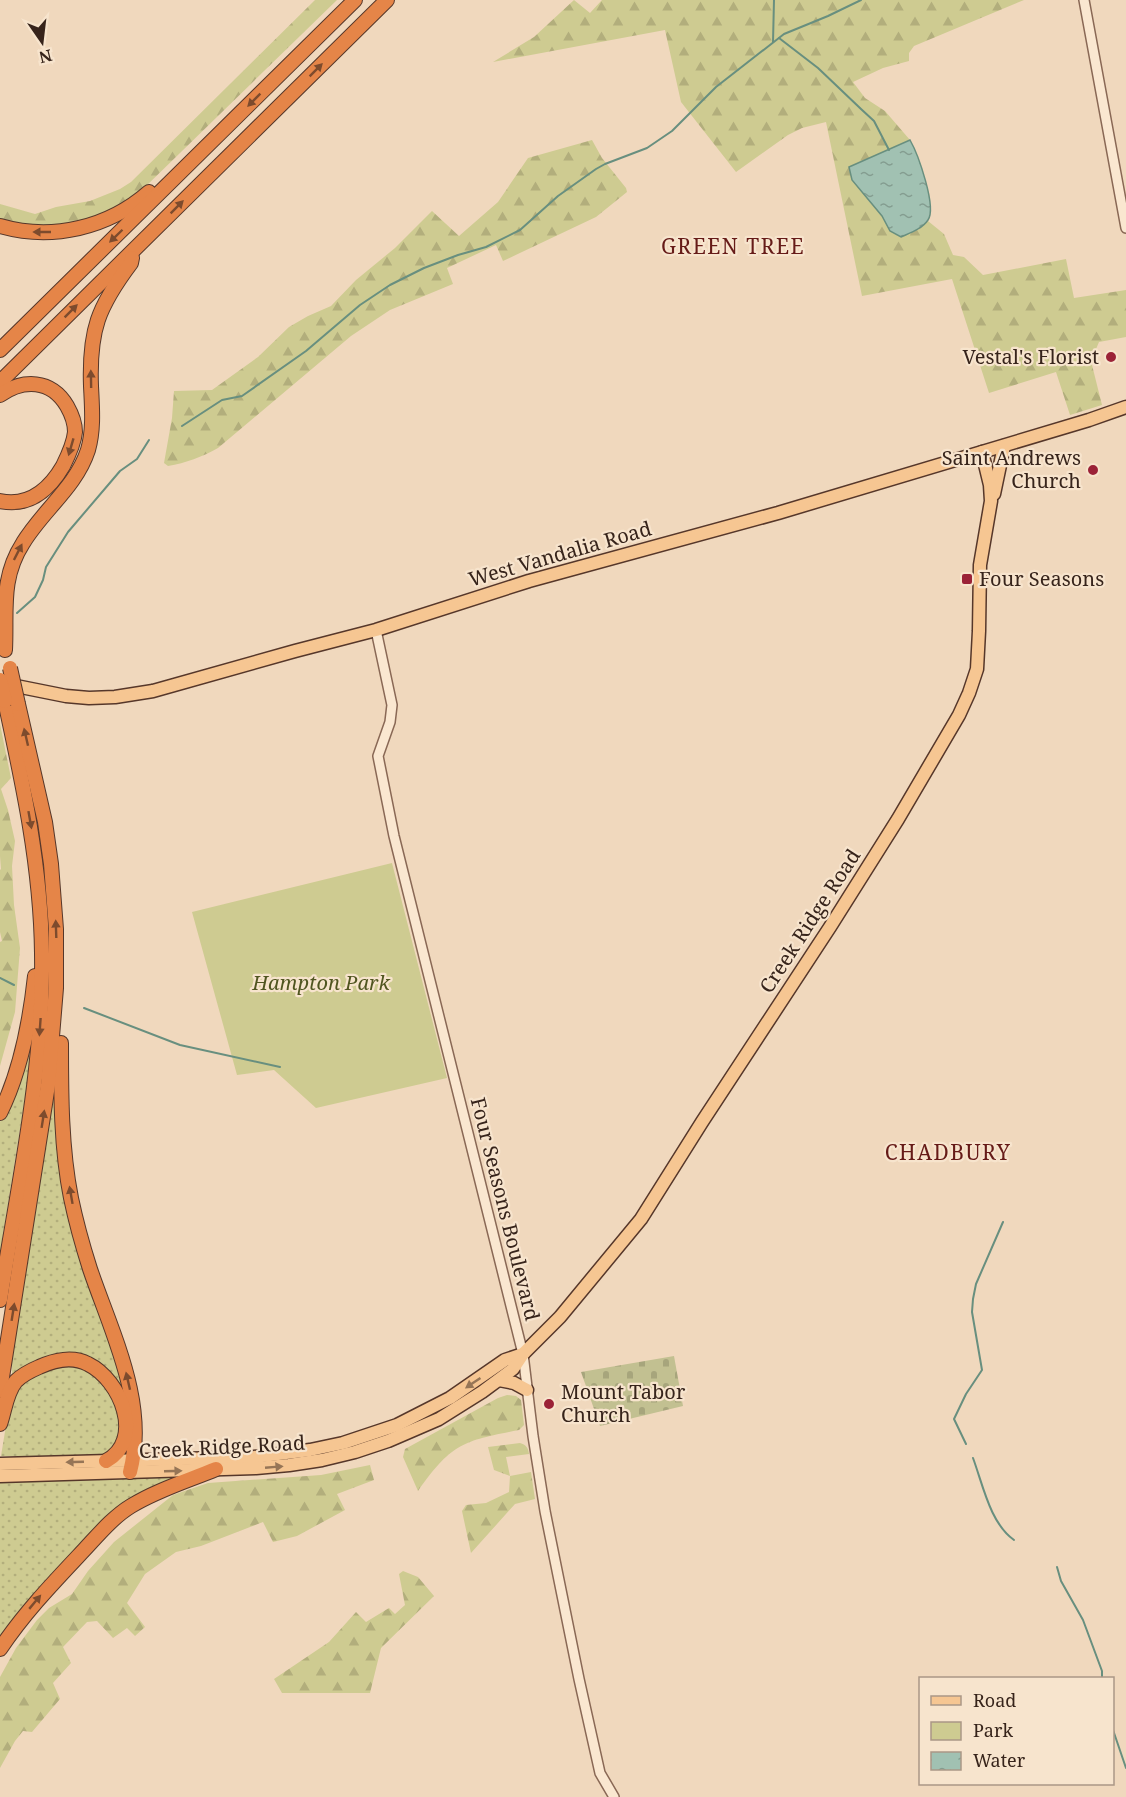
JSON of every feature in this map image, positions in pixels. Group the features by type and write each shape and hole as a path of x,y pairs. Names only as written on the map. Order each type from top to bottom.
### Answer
{"highway":[{"path":"0,350 355,0"},
{"path":"0,382 387,0"},
{"path":"0,226 31,232 57,232 104,221 141,199 188,155 218,136"},
{"path":"5,650 5,596 14,560 22,543 70,483 85,458 92,429 91,353 98,318 106,300 131,263 135,248"},
{"path":"0,395 12,387 27,383 53,390 63,399 72,415 75,431 69,456 49,486 39,495 27,500 0,501"},
{"path":"0,627 10,669 11,702 39,884 42,980 38,1055 0,1300"},
{"path":"0,681 11,702 43,813 51,864 56,988 48,1085 0,1390"},
{"path":"0,1113 19,1059 31,1010 39,884"},
{"path":"56,988 61,1007 61,1077 65,1151 71,1198 89,1267 123,1359 136,1435 132,1466"},
{"path":"0,1424 7,1398 16,1381 26,1374 54,1361 66,1359 88,1364 107,1379 117,1392 127,1426 122,1445 112,1458 106,1461"},
{"path":"0,1649 18,1622 48,1586 128,1507 166,1488 216,1469"}],"main road":[{"name":"West Vandalia Road","path":"0,681 66,696 89,698 115,697 153,691 376,630 529,581 769,515 1004,446 1126,407"},
{"path":"991,501 996,489 1004,446"},
{"name":"Creek Ridge Road","path":"0,1476 15,1470 106,1461 132,1466 216,1469 289,1465 356,1452 439,1419 513,1369 523,1354 560,1317 641,1219 831,927 959,715 977,669 980,631 978,601 980,565 991,501 990,485 982,452"},
{"name":"Creek Ridge Road","path":"0,1464 15,1470 132,1466 310,1450 373,1434 425,1412 477,1381 505,1360 523,1354"},
{"path":"499,1380 514,1383 527,1390"}],"street":[{"path":"1084,0 1126,228"},
{"name":"Four Seasons Boulevard","path":"376,630 392,705 390,722 378,756 387,802 523,1354 545,1510 590,1735 600,1773 614,1797"}],"green space":[{"path":"315,0 337,0 142,190 119,207 99,217 73,224 30,227 0,220 0,204 35,214 56,207 90,201 131,182"},
{"path":"574,0 590,13 602,0 1024,0 914,46 909,53 909,61 883,68 853,82 865,98 885,111 910,140 850,167 852,180 882,216 890,231 918,230 928,221 944,234 953,255 964,257 983,275 1066,259 1074,298 1126,290 1126,337 1099,342 1091,361 1102,405 1070,415 1056,372 989,393 952,279 862,296 826,122 802,128 788,135 736,172 681,102 665,30 493,62 534,37"},
{"path":"592,140 627,192 596,217 503,261 496,245 447,268 453,284 390,310 351,336 218,448 181,463 168,466 164,463 174,391 212,390 258,357 289,327 331,306 356,280 395,248 432,211 459,236 498,202 528,158"},
{"path":"0,724 11,778 1,789 15,841 12,866 20,948 15,1012 0,1066 0,942 2,941 0,932"},
{"name":"Hampton Park","path":"392,863 447,1078 316,1108 274,1070 237,1075 192,912"},
{"path":"27,1042 31,1042 26,1092 0,1254 0,1122 13,1090"},
{"path":"53,1096 57,1097 59,1130 121,1371 130,1419 114,1381 53,1355 28,1364 15,1377 12,1377 12,1359"},
{"path":"674,1356 683,1406 600,1426 581,1372"},
{"path":"49,1365 83,1367 106,1383 118,1407 122,1431 113,1449 96,1456 1,1456 9,1407 20,1384"},
{"path":"507,1395 516,1396 521,1400 524,1425 519,1430 484,1437 460,1447 440,1463 418,1491 403,1457 405,1449"},
{"path":"520,1443 526,1447 529,1454 506,1457 510,1476 494,1470 488,1447"},
{"path":"370,1465 374,1480 337,1494 345,1510 297,1536 273,1542 263,1522 201,1546 176,1552 145,1574 127,1603 145,1627 135,1636 127,1628 113,1638 97,1621 87,1622 63,1647 71,1663 53,1683 60,1699 32,1732 23,1731 0,1768 0,1677 16,1648 37,1620 49,1608 72,1594 88,1571 114,1542 173,1495 208,1483 321,1475"},
{"path":"531,1472 535,1499 515,1504 471,1553 462,1511 466,1505 486,1503 509,1492 510,1476"},
{"path":"173,1476 173,1480 156,1486 0,1641 0,1483"},
{"path":"403,1571 418,1577 434,1596 381,1648 370,1693 282,1693 274,1679 329,1642 356,1612 366,1622 389,1608 395,1614 405,1605 399,1574"}],"water":[{"path":"910,140 925,180 930,213 923,226 901,237 890,231 882,216 852,180 849,167"}],"waterway":[{"path":"773,42 774,0"},
{"path":"182,426 222,400 242,396 306,351 360,305 390,285 424,268 486,247 520,230 558,196 596,169 647,148 672,131 716,87 784,34 861,0"},
{"path":"779,38 818,68 874,121 889,150"},
{"path":"17,613 35,597 46,567 68,532 120,471 137,459 149,440"},
{"path":"0,978 14,985"},
{"path":"84,1008 180,1045 280,1067"},
{"path":"966,1444 954,1419 966,1394 982,1370 972,1312 973,1299 976,1284 1003,1222"},
{"path":"973,1458 993,1514 1006,1533 1014,1540"},
{"path":"1057,1567 1061,1581 1083,1620 1102,1671 1102,1677"},
{"path":"1114,1733 1126,1768"}],"place":[{"name":"Vestal's Florist","path":"1111,357"},
{"name":"Saint Andrews Church","path":"1093,470"},
{"name":"Four Seasons","path":"967,579"},
{"name":"Mount Tabor Church","path":"549,1404"}],"district":[{"name":"GREEN TREE","path":"733,247"},
{"name":"CHADBURY","path":"948,1153"}]}
